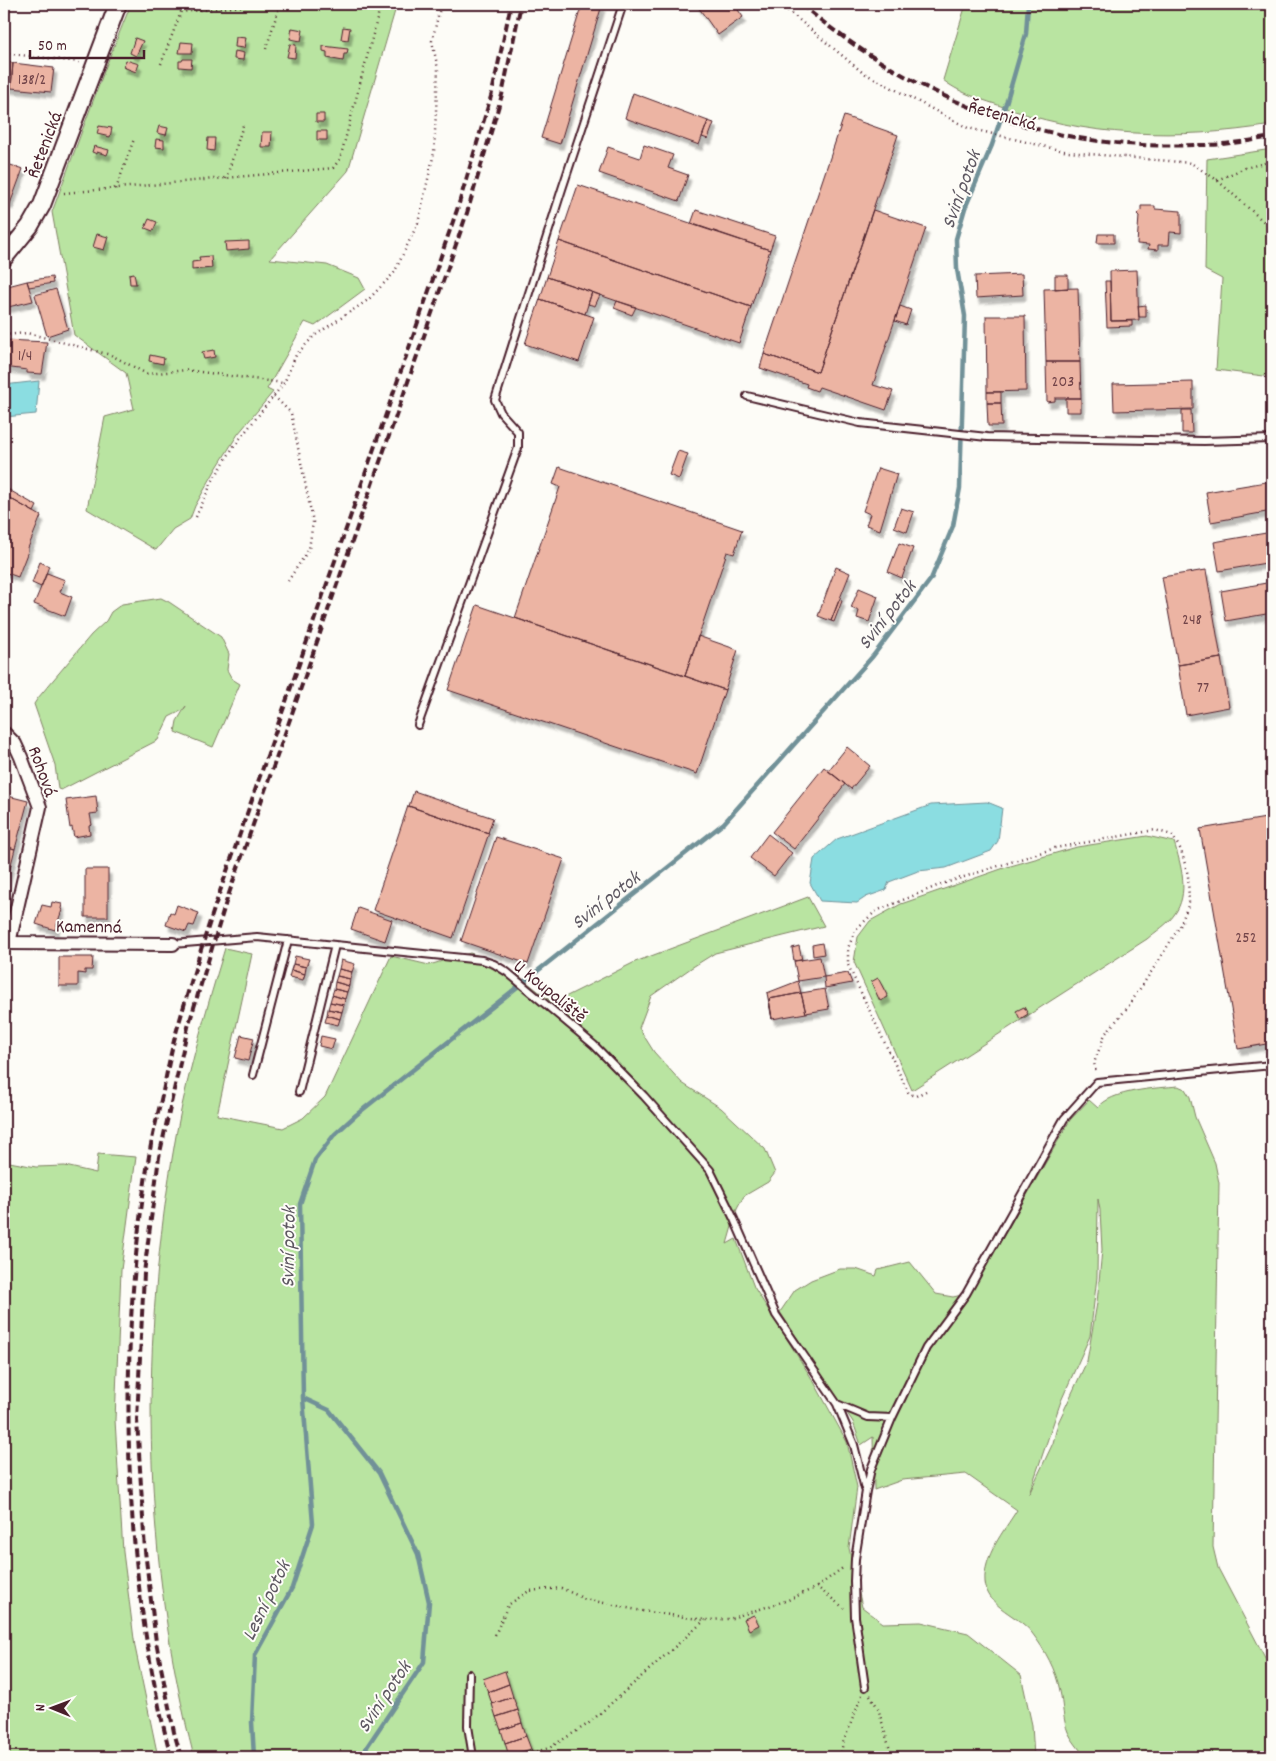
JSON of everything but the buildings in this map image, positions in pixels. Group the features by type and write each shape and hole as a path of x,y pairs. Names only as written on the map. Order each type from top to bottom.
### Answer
{"street":[{"name":"Řetenická","path":"4,258 30,226 47,191 118,4"},
{"name":"Rohová","path":"4,733 15,744 21,756 40,807 7,943"},
{"name":"Kamenná","path":"7,943 173,944"}],"lane":[{"path":"418,725 518,448 518,432 501,413 495,400 623,4"},
{"path":"747,396 860,423 987,436 1204,441 1272,439"},
{"name":"U Koupaliště","path":"173,944 257,937 482,960 494,964 507,972 539,997 594,1045 644,1096 710,1170 734,1219 776,1315 837,1404 854,1446 866,1491"},
{"path":"253,1075 288,940"},
{"path":"299,1092 335,945"},
{"path":"865,1687 855,1617 854,1580 855,1558 871,1469 892,1418 926,1348 966,1294 1064,1119 1098,1082 1272,1065"},
{"path":"837,1404 868,1417 892,1418"},
{"path":"469,1674 468,1726 473,1757"}],"path":[{"path":"161,64 181,12 266,4"},
{"path":"266,49 280,4"},
{"path":"47,191 68,194 333,168 340,159 381,4"},
{"path":"196,517 212,482 234,446 284,383 296,355 314,336 368,300 394,273 418,223 434,152 438,69 432,41 441,4"},
{"name":"Řetenická","path":"780,4 862,72 968,128 1068,152 1191,163 1217,180"},
{"path":"4,53 95,64"},
{"path":"226,179 244,122"},
{"path":"116,189 134,139"},
{"path":"1272,161 1245,168 1217,180 1272,229"},
{"path":"4,334 27,333 110,355 147,374 186,370 284,383"},
{"path":"274,396 291,413 313,522 309,550 288,581"},
{"path":"926,1090 916,1096 909,1094 848,965 848,948 856,930 876,911 942,884 1055,848 1155,830 1172,836 1181,850 1188,875 1189,903 1180,926 1159,960 1128,1007 1105,1034 1094,1063 1098,1082"},
{"path":"495,1635 508,1604 529,1591 561,1588 585,1599 642,1611 705,1620 728,1618 788,1600 817,1588 855,1558"},
{"path":"817,1588 855,1617"},
{"path":"517,1757 550,1748 588,1724 705,1620"},
{"path":"840,1757 843,1743 865,1687"},
{"path":"865,1687 878,1708 892,1757"}],"green space":[{"path":"131,4 397,4 348,171 270,259 327,265 359,278 365,289 315,326 305,322 267,389 273,392 238,434 195,506 190,519 173,529 156,550 87,509 105,417 134,409 126,373 74,335 52,212"},
{"path":"966,4 1272,4 1272,125 1202,133 1167,134 1097,130 1029,115 975,97 943,80"},
{"path":"1272,149 1272,377 1216,370 1222,279 1205,270 1207,159"},
{"path":"161,598 221,637 229,654 227,670 232,679 240,684 213,747 175,732 177,721 186,706 183,710 169,717 158,740 61,790 58,789 55,765 34,704 91,635 106,621 111,612 122,604"},
{"path":"1147,836 1174,842 1183,879 1182,898 1179,907 1165,925 1147,939 912,1090 854,962 858,937 870,921 901,904 1007,867 1077,847"},
{"path":"808,897 824,926 715,953 651,996 639,1028 654,1052 682,1083 721,1108 765,1149 775,1173 768,1182 744,1196 737,1209 727,1244 736,1239 754,1287 814,1382 847,1442 857,1487 849,1548 862,1607 883,1623 921,1622 968,1633 1021,1675 1032,1725 1034,1757 194,1757 177,1684 165,1610 156,1535 152,1460 151,1384 154,1309 161,1234 172,1159 188,1079 225,948 252,954 217,1115 283,1128 303,1118 325,1097 391,956 429,965 470,953 496,961 518,975 553,1003 635,962"},
{"path":"1178,1086 1185,1089 1190,1097 1195,1117 1215,1163 1219,1183 1213,1547 1218,1568 1272,1671 1272,1757 1085,1757 1068,1732 1058,1683 1046,1653 1032,1633 997,1605 987,1591 985,1572 987,1563 995,1544 1017,1510 966,1474 902,1480 874,1490 873,1437 861,1445 853,1422 780,1312 795,1290 811,1280 840,1269 856,1269 876,1276 878,1270 910,1262 936,1294 953,1297 971,1293 1070,1120 1089,1100 1098,1108 1104,1102 1123,1094","holes":["1098,1199 1102,1250 1097,1303 1087,1361 1058,1423 1053,1443 1029,1494 1061,1401 1090,1336 1097,1277"]},
{"path":"98,1154 136,1157 121,1270 115,1420 123,1552 135,1647 158,1757 4,1757 4,1161 36,1167 65,1166 96,1173"}],"water":[{"path":"39,381 36,414 4,417 4,385"},
{"path":"987,802 1002,808 998,841 991,851 946,868 918,871 889,882 886,890 866,897 857,903 820,901 810,883 814,859 837,839 931,805"}],"waterway":[{"name":"Sviní potok","path":"254,1757 252,1722 255,1655 292,1588 313,1524 303,1398 300,1204 315,1160 334,1135 356,1115 724,823 873,656 931,579 953,526 960,488 965,316 957,269 956,239 965,208 992,145 1007,100 1026,34 1028,4"},
{"name":"Sviní potok","path":"303,1398 329,1410 379,1473 418,1554 429,1602 424,1662 360,1757"}],"railway":[{"path":"171,1757 154,1684 142,1610 129,1458 129,1381 132,1305 139,1230 149,1156 174,1042 188,991 218,897 457,210 492,93 511,4"},
{"path":"181,1757 174,1732 156,1642 145,1551 137,1420 144,1273 159,1157 188,1027 226,902 467,213 502,95 521,4"},
{"path":"801,4 844,37 889,67 935,92 984,112 1034,128 1086,139 1139,145 1217,145 1272,137"}],"water label":[{"name":"Lesní potok","path":"265,1600"}]}
